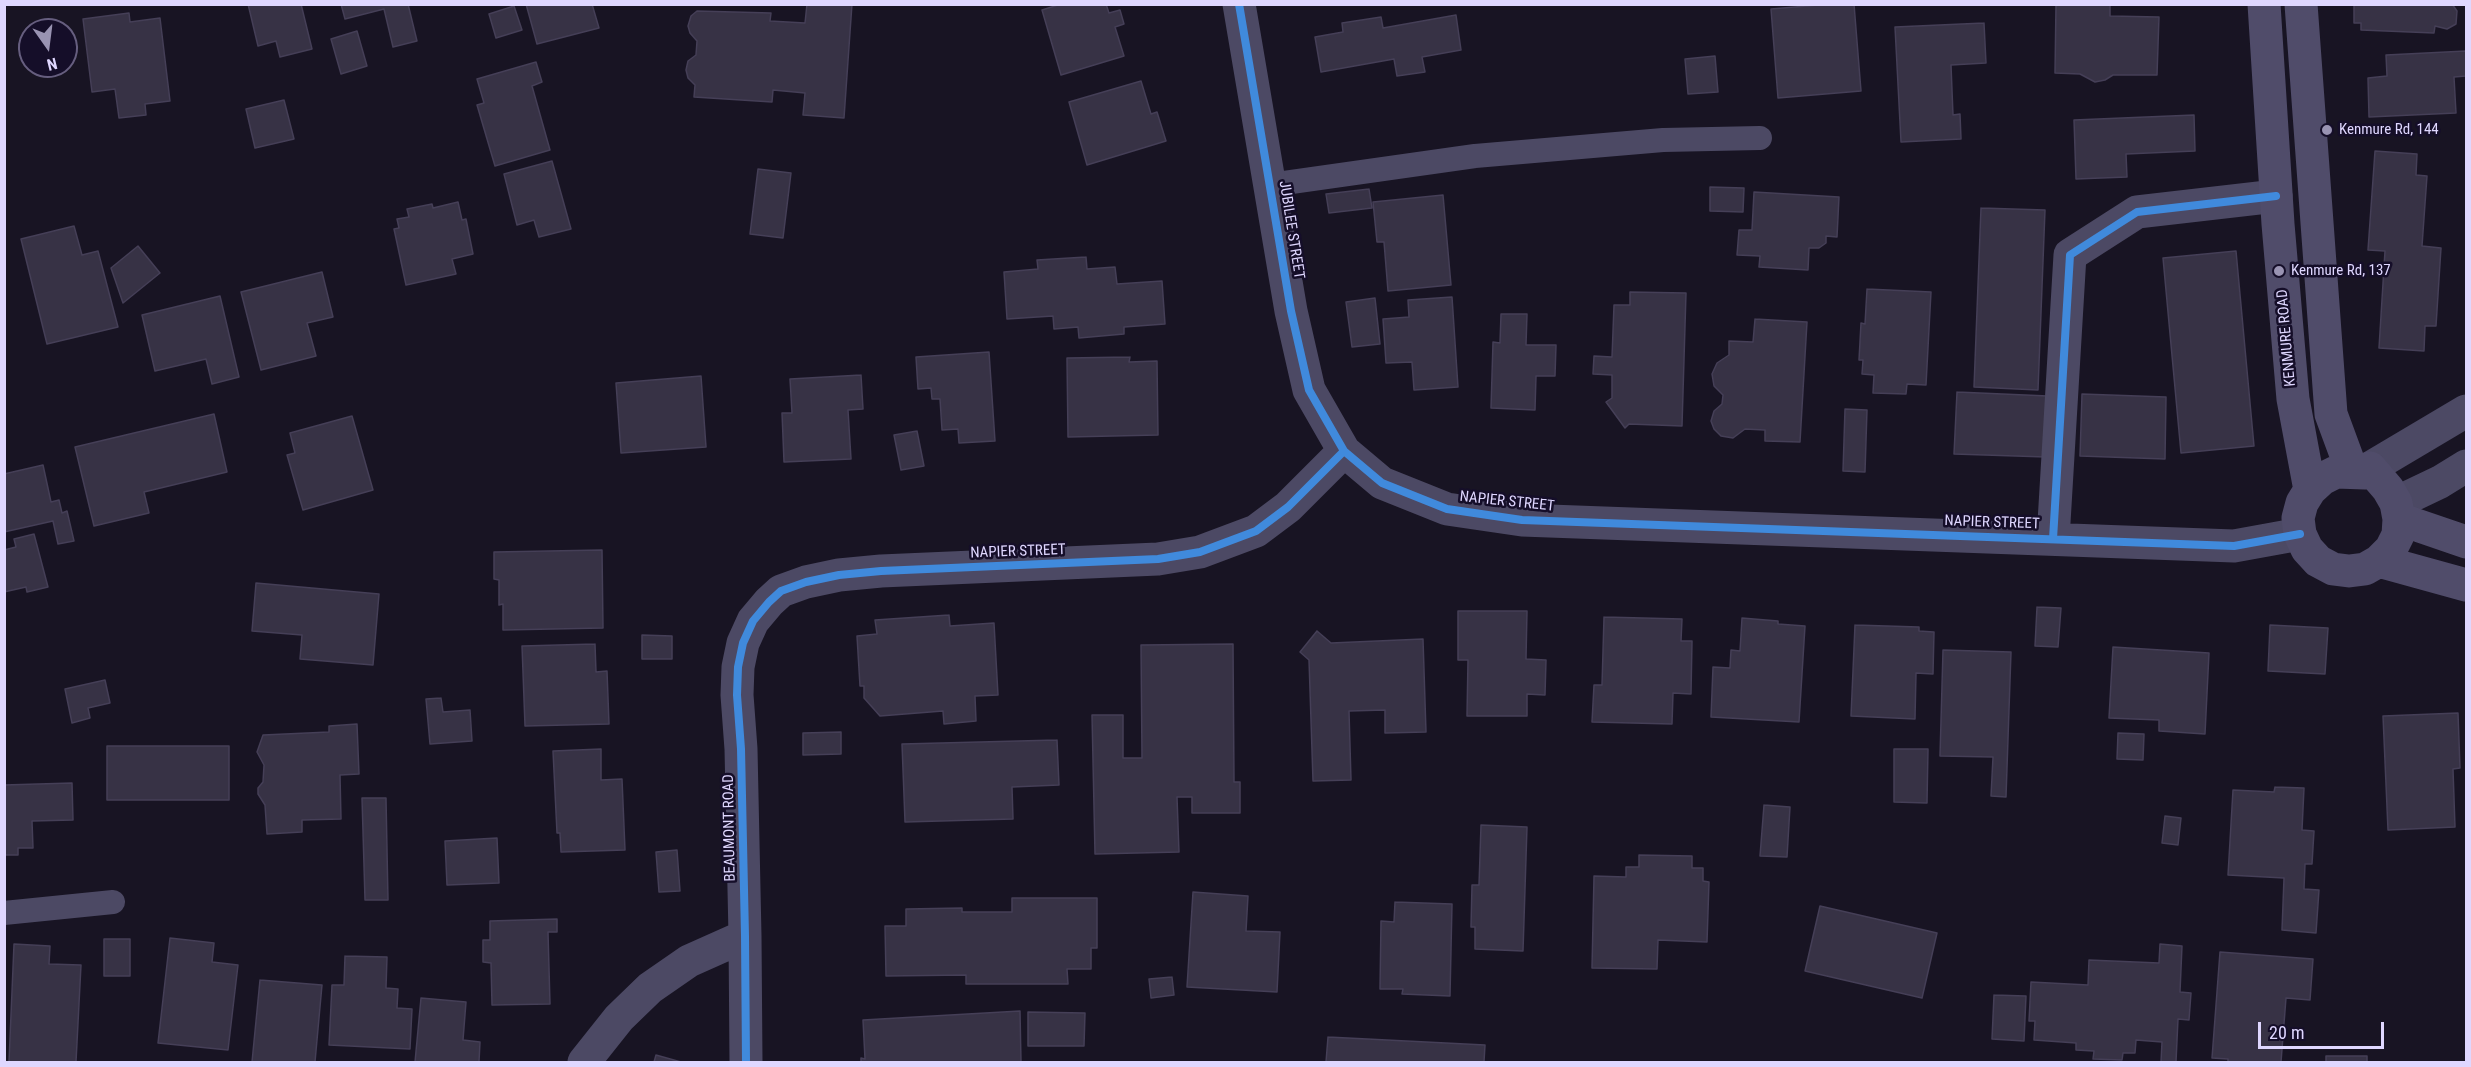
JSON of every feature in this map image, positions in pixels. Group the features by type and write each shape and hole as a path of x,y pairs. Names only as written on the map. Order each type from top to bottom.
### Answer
{"street":[{"name":"JUBILEE STREET","path":"1239,4 1291,311 1309,390 1344,451"},
{"name":"KENMURE ROAD","path":"2264,4 2276,195 2293,399 2310,490"},
{"path":"2301,4 2331,414 2361,470 2388,489 2398,511 2397,535 2391,549 2379,561 2365,569 2349,571 2332,569 2318,561 2307,549 2300,534 2298,518 2302,503 2310,490 2322,479 2336,472 2361,470 2466,411"},
{"path":"2053,539 2070,255 2137,212 2276,195"},
{"name":"NAPIER STREET","path":"769,602 781,591 806,582 839,575 882,571 1158,559 1200,552 1256,531 1288,507 1344,451 1382,483 1415,498 1447,509 1522,520 2234,546 2300,534"},
{"path":"2398,511 2466,466"},
{"path":"2398,511 2466,542"},
{"path":"2379,561 2466,585"},
{"name":"BEAUMONT ROAD","path":"746,1062 746,936 741,749 737,695 738,667 743,643 753,621 769,602"},
{"path":"584,1062 620,1018 650,988 689,961 746,936"}],"lane":[{"path":"1270,185 1475,156 1663,140 1760,138"},
{"path":"4,913 113,902"}],"building":[{"path":"248,4 301,4 312,49 280,57 276,41 258,46"},
{"path":"341,4 408,4 417,41 393,47 384,9 345,19"},
{"path":"526,4 592,4 599,28 537,44"},
{"path":"807,4 852,4 844,118 803,115 805,93 773,90 772,102 694,97 695,85 688,78 686,70 688,61 696,55 697,41 690,33 688,26 691,16 697,11 771,13 770,21 805,23"},
{"path":"1061,4 1106,4 1109,13 1120,10 1124,24 1115,27 1124,56 1061,75 1042,10"},
{"path":"1854,4 1861,91 1778,98 1771,9"},
{"path":"2056,4 2110,4 2110,16 2159,17 2157,75 2113,75 2095,82 2080,74 2055,73"},
{"path":"2354,4 2452,4 2457,11 2456,24 2447,29 2435,26 2434,33 2361,30 2361,23 2354,23"},
{"path":"514,6 522,30 496,38 489,14"},
{"path":"129,13 130,22 160,18 170,101 145,104 146,115 119,118 115,89 92,92 83,19"},
{"path":"1456,15 1461,50 1422,57 1425,72 1397,76 1394,59 1321,72 1315,37 1343,32 1342,23 1381,17 1383,28"},
{"path":"1984,23 1986,63 1951,65 1953,115 1960,114 1961,139 1901,142 1895,27"},
{"path":"357,31 367,66 341,74 331,39"},
{"path":"2466,51 2466,76 2454,77 2456,113 2369,117 2368,78 2387,76 2386,55"},
{"path":"1715,56 1718,92 1688,94 1685,59"},
{"path":"536,62 542,82 532,86 550,150 495,166 477,105 484,103 477,79"},
{"path":"1141,81 1151,114 1157,112 1166,141 1087,165 1069,102"},
{"path":"284,100 294,139 255,148 246,109"},
{"path":"2194,115 2195,151 2126,154 2127,177 2076,179 2074,120"},
{"path":"2375,151 2417,154 2416,175 2427,176 2422,246 2441,248 2436,326 2425,326 2424,351 2379,348 2385,251 2368,250"},
{"path":"552,161 571,229 539,237 534,220 517,225 504,174"},
{"path":"758,169 791,173 783,238 750,234"},
{"path":"1710,187 1744,188 1743,212 1710,211"},
{"path":"1369,189 1372,208 1329,213 1326,194"},
{"path":"1754,192 1839,197 1837,237 1826,236 1826,243 1819,248 1809,248 1808,270 1759,267 1760,256 1737,255 1739,230 1752,230"},
{"path":"1443,195 1451,285 1388,291 1384,242 1377,242 1373,202"},
{"path":"458,202 462,220 466,219 473,254 452,259 456,274 406,285 394,229 399,228 397,219 409,217 407,209 432,204 433,208"},
{"path":"1981,208 2045,210 2038,390 1974,387"},
{"path":"74,226 82,255 98,251 118,327 47,344 21,239"},
{"path":"138,246 160,273 123,303 111,268"},
{"path":"2236,251 2254,446 2181,453 2163,258"},
{"path":"1086,257 1087,269 1115,267 1117,284 1162,281 1165,324 1124,327 1124,334 1079,338 1078,327 1054,329 1053,316 1007,319 1004,272 1038,269 1037,260"},
{"path":"322,272 333,317 307,323 316,356 261,370 241,292"},
{"path":"1867,289 1931,292 1926,385 1907,384 1906,394 1873,393 1874,375 1862,374 1863,360 1859,360 1861,323 1865,324"},
{"path":"1630,292 1686,293 1682,426 1629,424 1625,428 1606,402 1612,398 1612,375 1593,374 1594,356 1612,357 1614,305 1630,305"},
{"path":"220,296 239,377 212,384 206,359 155,371 142,315"},
{"path":"1452,297 1458,387 1414,390 1412,362 1386,363 1383,319 1409,317 1408,300"},
{"path":"1375,298 1380,344 1352,347 1346,302"},
{"path":"1501,314 1527,314 1526,345 1556,345 1555,376 1536,376 1535,410 1491,408 1493,342 1500,343"},
{"path":"1755,319 1807,322 1800,442 1765,441 1765,430 1745,429 1733,438 1721,436 1714,429 1711,421 1714,411 1722,404 1723,395 1714,386 1712,374 1717,363 1729,355 1729,341 1753,342"},
{"path":"989,352 995,441 959,443 958,429 942,430 940,399 932,399 931,388 918,389 916,357"},
{"path":"1130,357 1129,362 1157,361 1158,435 1068,437 1067,358"},
{"path":"861,375 863,409 848,410 851,459 784,462 782,413 792,413 790,379"},
{"path":"701,376 706,447 621,453 616,383"},
{"path":"1957,392 2048,396 2046,457 1954,454"},
{"path":"2082,394 2166,397 2165,459 2080,456"},
{"path":"1845,409 1867,410 1865,472 1843,471"},
{"path":"214,414 227,472 144,492 149,513 94,526 75,447"},
{"path":"352,416 373,490 303,510 287,455 295,453 290,433"},
{"path":"917,431 924,466 901,470 894,435"},
{"path":"43,465 51,502 59,500 62,513 67,511 74,541 58,544 53,521 4,532 4,474"},
{"path":"34,534 48,587 27,592 26,587 4,592 4,550 16,547 14,539"},
{"path":"602,550 603,628 503,630 503,604 499,605 499,580 494,579 494,552"},
{"path":"256,583 379,594 373,665 300,659 302,635 252,631"},
{"path":"2037,607 2061,608 2058,647 2035,646"},
{"path":"1458,611 1527,611 1526,659 1546,660 1545,695 1527,694 1527,716 1467,716 1468,660 1458,660"},
{"path":"949,615 950,626 994,623 998,695 975,696 976,721 944,724 943,711 880,716 864,698 864,686 860,686 857,636 877,634 875,620"},
{"path":"1604,617 1682,619 1681,641 1692,641 1691,694 1673,693 1672,724 1592,722 1594,685 1602,685"},
{"path":"1742,618 1805,626 1799,722 1711,717 1713,667 1730,668 1731,650 1740,651"},
{"path":"1855,625 1919,627 1919,631 1934,632 1933,674 1916,673 1915,719 1851,716"},
{"path":"2270,625 2328,628 2325,674 2268,671"},
{"path":"1317,631 1331,643 1423,639 1426,732 1385,733 1385,710 1349,711 1351,780 1313,781 1309,660 1300,652"},
{"path":"642,635 672,636 672,659 642,659"},
{"path":"595,644 596,672 607,671 609,724 525,726 522,646"},
{"path":"1233,644 1234,782 1240,782 1240,813 1192,813 1192,797 1177,797 1179,852 1095,854 1092,715 1123,715 1123,758 1142,758 1141,645"},
{"path":"2113,647 2209,653 2205,734 2159,731 2159,720 2109,718"},
{"path":"1943,650 2011,652 2006,797 1991,796 1993,757 1940,756"},
{"path":"105,680 110,703 88,708 90,718 72,723 65,689"},
{"path":"441,698 443,712 470,710 472,741 430,744 426,699"},
{"path":"2458,713 2460,768 2453,769 2455,827 2388,830 2383,716"},
{"path":"357,724 359,774 340,775 341,819 302,820 302,832 267,834 265,805 258,794 258,788 263,782 264,765 257,752 263,735 329,732 329,726"},
{"path":"841,732 841,754 803,755 803,733"},
{"path":"2118,733 2144,734 2143,760 2117,759"},
{"path":"1057,740 1059,785 1012,787 1013,819 905,822 902,744"},
{"path":"107,746 229,746 229,800 107,800"},
{"path":"601,749 601,780 622,779 625,850 561,852 560,833 557,833 553,751"},
{"path":"1894,749 1928,749 1927,803 1894,802"},
{"path":"72,783 73,820 32,821 33,848 18,848 18,855 4,855 4,785"},
{"path":"2275,787 2304,788 2302,830 2314,831 2312,864 2305,864 2304,889 2319,890 2316,933 2282,930 2284,878 2228,875 2233,790 2274,792"},
{"path":"362,798 386,798 388,900 365,900"},
{"path":"1764,805 1790,807 1787,857 1760,856"},
{"path":"2165,816 2181,818 2178,845 2162,843"},
{"path":"1481,825 1527,827 1523,951 1475,949 1475,927 1471,927 1472,885 1479,885"},
{"path":"497,838 499,883 447,885 445,841"},
{"path":"677,850 680,891 659,892 656,852"},
{"path":"1639,855 1692,856 1692,868 1703,868 1703,881 1709,882 1707,942 1658,940 1657,969 1592,968 1594,876 1626,877 1626,867 1639,867"},
{"path":"1193,892 1248,896 1246,931 1280,932 1277,992 1187,987"},
{"path":"1012,898 1097,898 1097,948 1091,948 1091,969 1067,969 1068,984 966,984 966,975 886,976 885,926 906,926 906,909 962,908 962,912 1012,912"},
{"path":"1395,902 1452,904 1450,996 1402,994 1403,989 1380,989 1381,921 1394,922"},
{"path":"1820,906 1937,933 1922,998 1805,971"},
{"path":"557,919 557,932 548,932 550,1004 492,1005 491,963 483,962 483,940 490,940 490,921"},
{"path":"170,938 214,943 212,962 238,965 228,1050 158,1043"},
{"path":"104,939 130,939 130,976 104,976"},
{"path":"14,944 50,946 49,964 81,965 76,1062 9,1062"},
{"path":"2160,944 2182,946 2180,992 2191,993 2189,1020 2178,1019 2176,1062 2161,1062 2162,1042 2136,1040 2135,1053 2123,1053 2122,1060 2093,1059 2094,1051 2076,1050 2076,1043 2034,1040 2035,1021 2029,1021 2031,982 2088,985 2089,960 2159,963"},
{"path":"2220,952 2313,959 2310,1000 2286,998 2281,1062 2228,1062 2228,1059 2212,1058"},
{"path":"345,956 387,957 386,988 398,989 397,1008 412,1009 410,1049 329,1045 332,985 344,985"},
{"path":"1172,977 1174,995 1151,998 1149,979"},
{"path":"260,980 322,985 315,1062 252,1062"},
{"path":"1994,995 2026,996 2024,1041 1992,1039"},
{"path":"421,998 466,1002 463,1040 480,1042 479,1062 415,1062"},
{"path":"1020,1011 1021,1062 861,1062 861,1058 865,1059 863,1020"},
{"path":"1028,1012 1085,1013 1084,1046 1028,1046"},
{"path":"1328,1037 1485,1045 1484,1062 1326,1062"},
{"path":"656,1055 681,1062 654,1062"},
{"path":"2326,1056 2367,1056 2367,1062 2326,1062"}],"cycle path":[{"path":"1239,4 1291,311 1309,390 1344,451 1382,483 1447,509 1522,520 2234,546 2300,534"},
{"path":"2053,539 2070,255 2137,212 2276,196"},
{"path":"746,1062 738,667 743,643 753,621 769,602 781,591 806,582 839,575 881,571 1158,559 1200,552 1256,531 1288,507 1344,451"}],"place":[{"name":"Kenmure Rd, 144","path":"2327,130"},
{"name":"Kenmure Rd, 137","path":"2279,271"}]}
